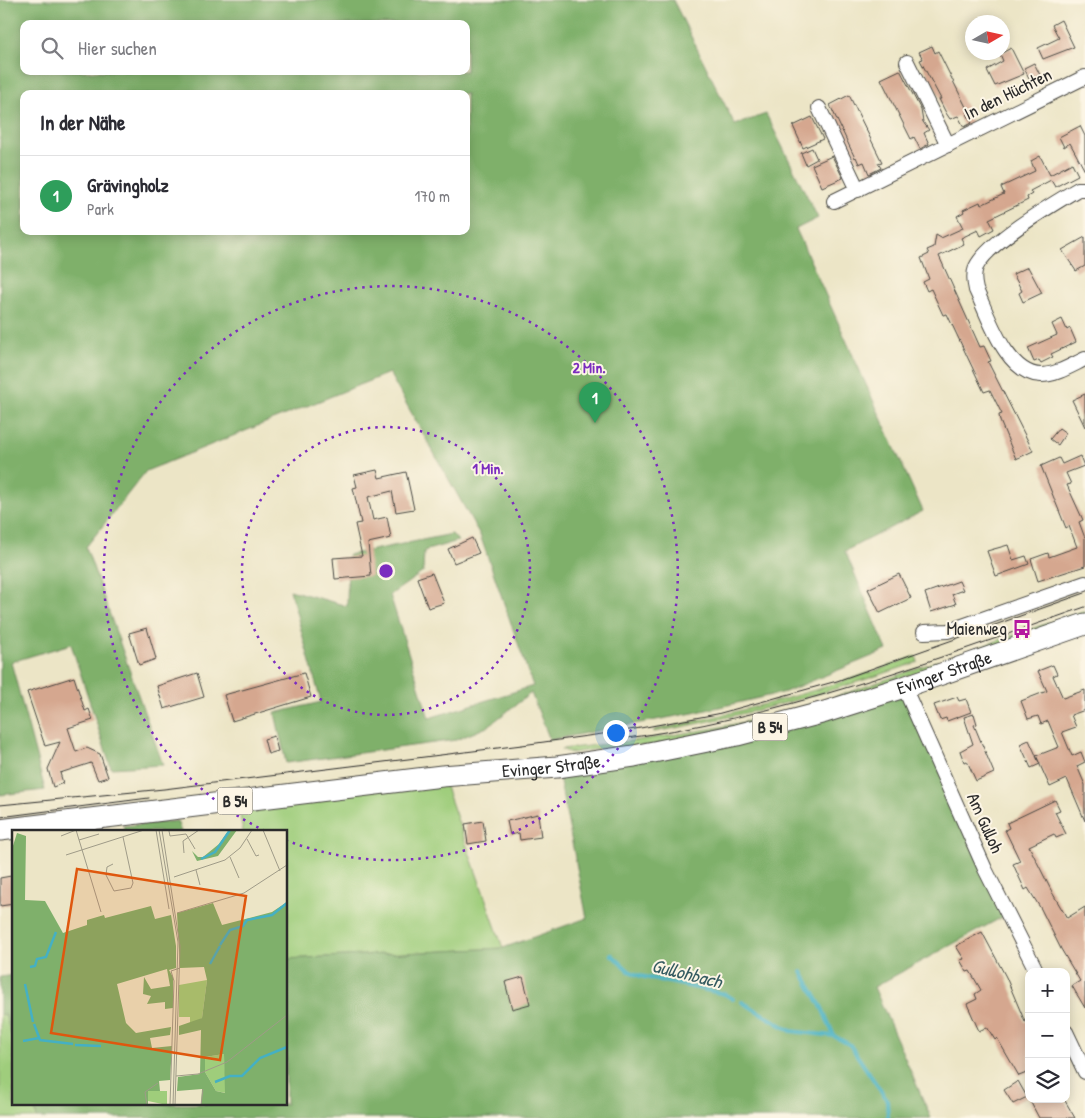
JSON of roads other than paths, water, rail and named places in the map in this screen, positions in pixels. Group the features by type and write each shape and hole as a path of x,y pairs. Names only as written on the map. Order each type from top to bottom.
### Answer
{"main road":[{"name":"Evinger Straße","path":"0,830 442,776 557,767 634,756 763,729 904,687 1085,624"}],"street":[{"path":"907,62 948,145"},
{"name":"In den Hüchten","path":"834,201 1085,77"},
{"path":"819,108 858,190"},
{"path":"1085,189 1078,190 1036,214 1008,236 982,258 976,268 974,278 976,290 1007,354 1017,366 1029,373 1042,375 1054,373 1085,359"},
{"path":"924,632 948,630 1085,583"},
{"name":"Am Gulloh","path":"904,687 984,869 1035,968"},
{"path":"1070,1040 1085,1072"}],"waterway":[{"name":"Gullohbach","path":"611,954 629,971 640,976 725,994 733,999"},
{"path":"802,972 822,1008 834,1036"},
{"name":"Gullohbach","path":"742,1002 791,1031 834,1036 850,1045 887,1100 888,1118"}],"tram line":[{"path":"0,805 164,789 522,745 624,731 717,714 837,681 1085,593"},
{"path":"613,740 734,718 794,703 969,648 1085,607"},
{"path":"0,817 149,798"}],"place":[{"name":"Grävingholz","path":"595,423"},
{"name":"Maienweg","path":"1022,629"}]}
